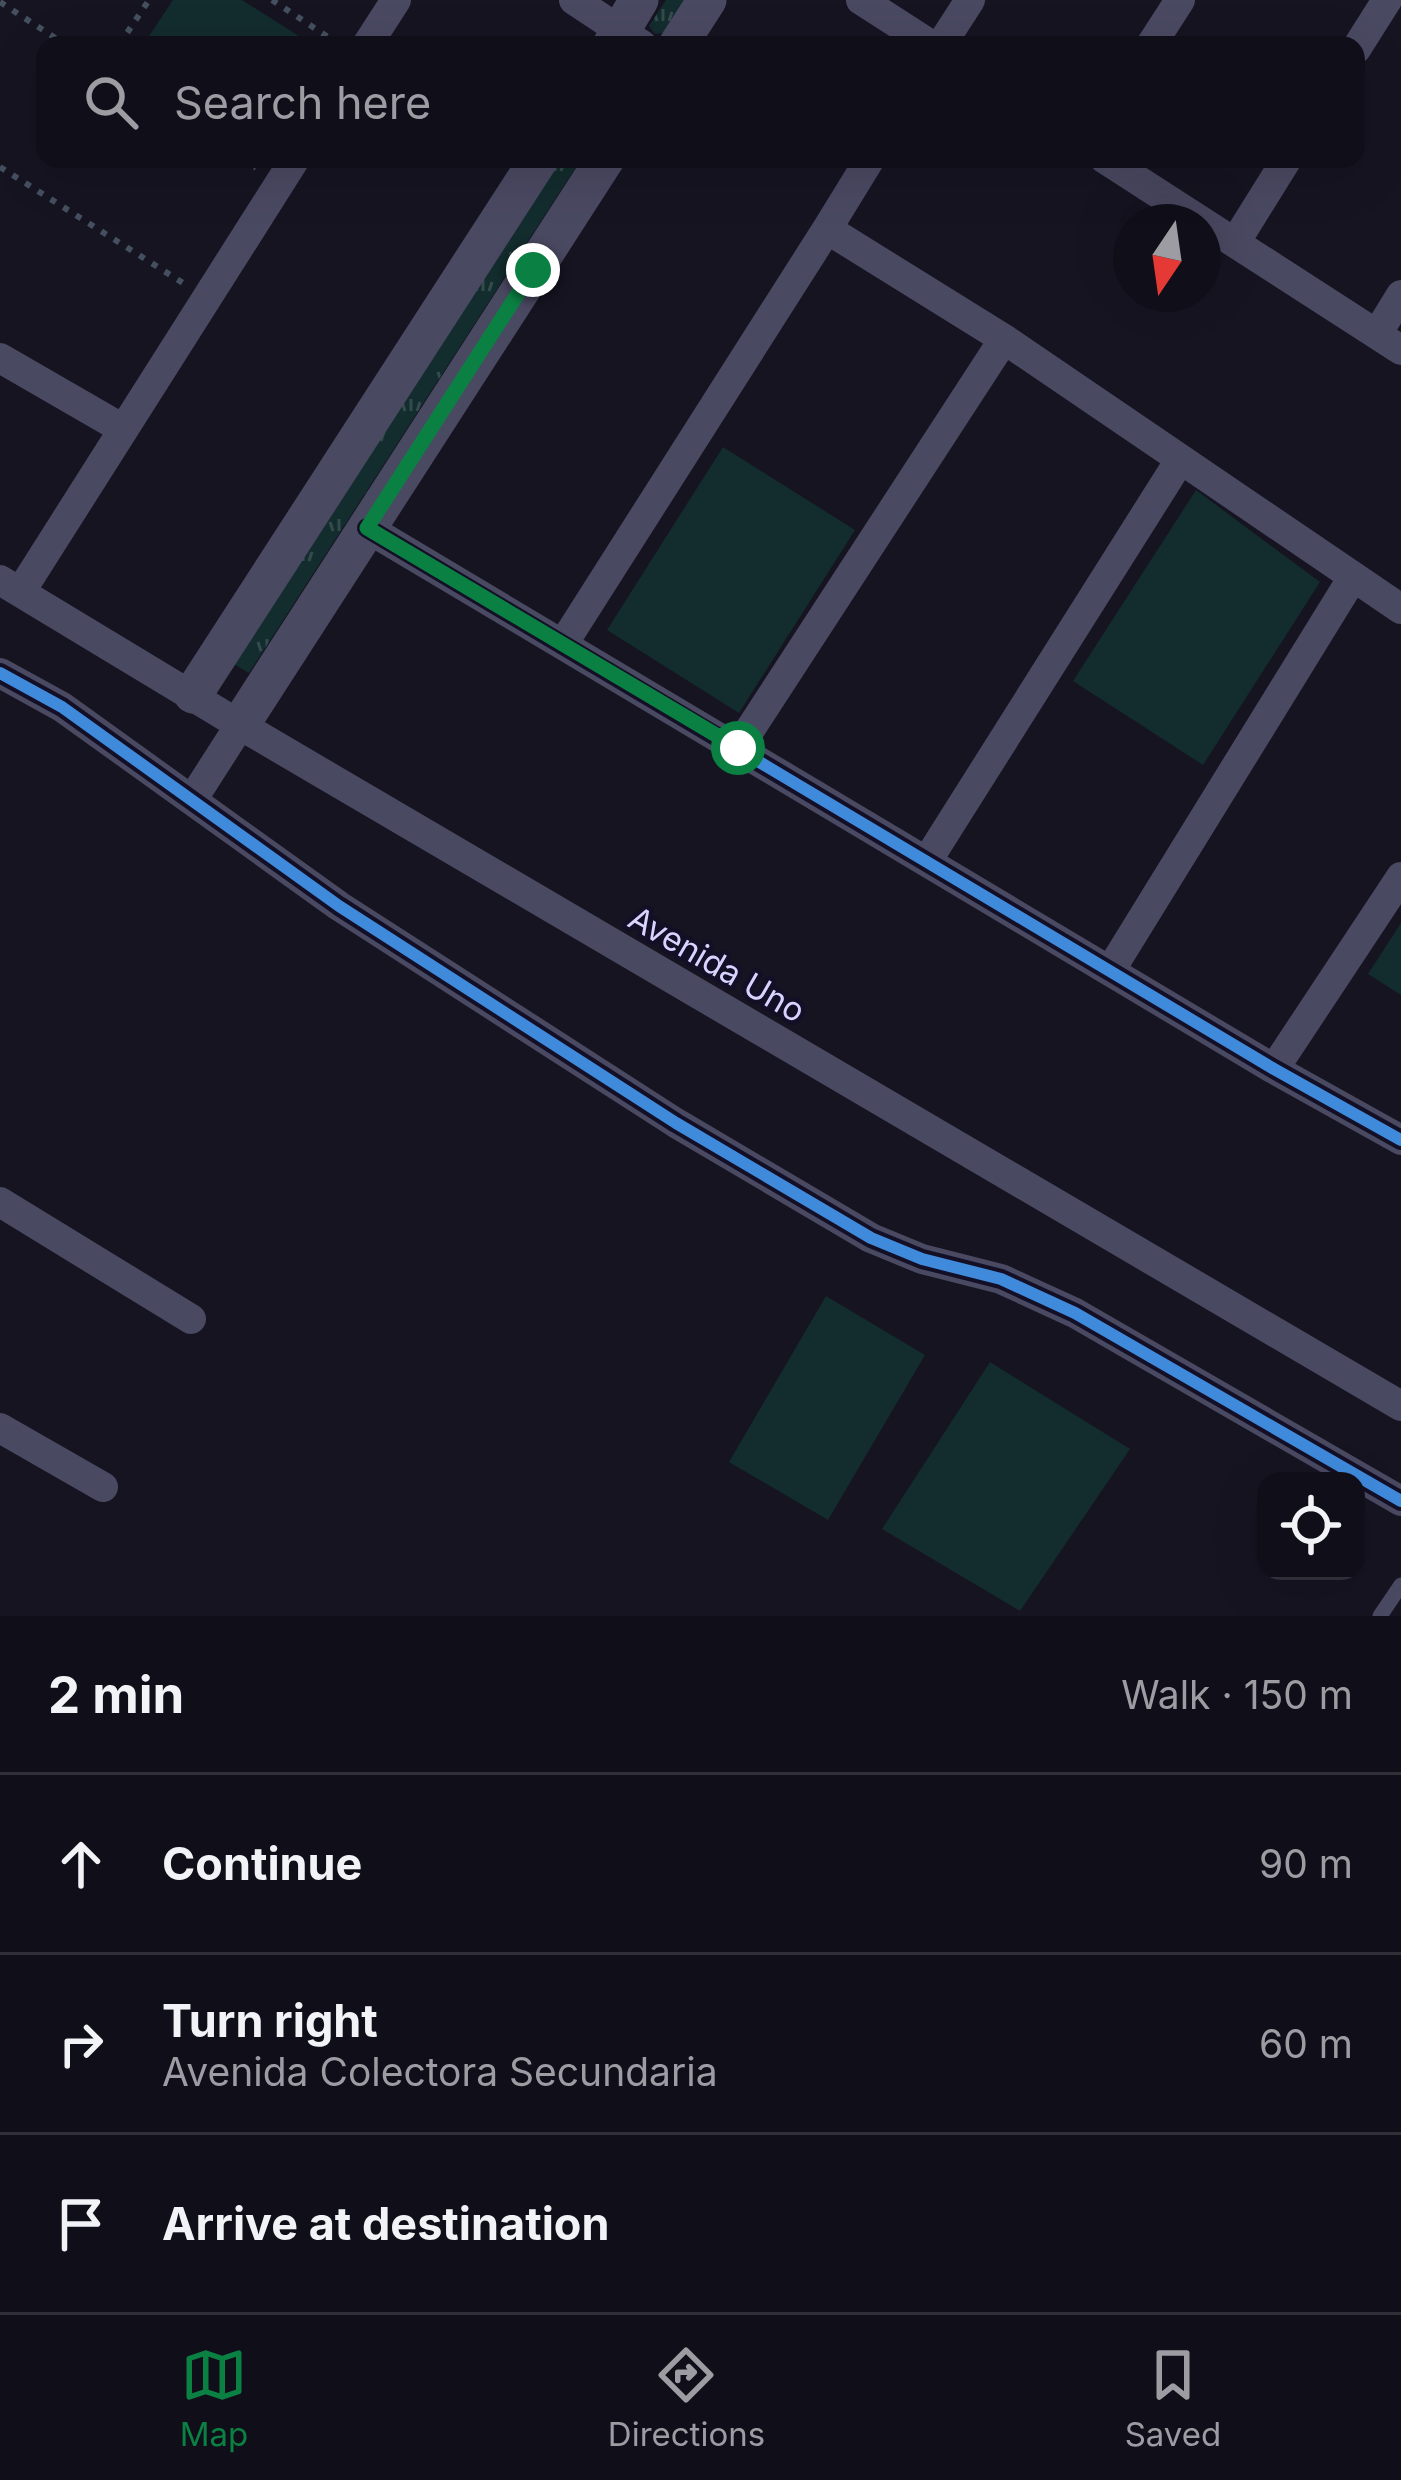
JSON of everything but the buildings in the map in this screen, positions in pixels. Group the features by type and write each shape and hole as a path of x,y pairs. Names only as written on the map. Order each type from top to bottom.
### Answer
{"street":[{"path":"373,36 396,0"},
{"path":"574,0 628,30"},
{"path":"684,36 707,0"},
{"path":"861,0 917,36"},
{"path":"947,36 970,0"},
{"path":"1157,36 1180,0"},
{"path":"1365,36 1387,0"},
{"path":"10,585 123,429 289,168"},
{"path":"193,694 533,168"},
{"path":"192,800 598,168"},
{"path":"562,644 864,168"},
{"path":"1120,168 1389,342 1401,295"},
{"path":"1236,241 1281,168"},
{"path":"827,229 1004,339 1401,609"},
{"path":"738,748 1004,339"},
{"path":"0,358 123,429"},
{"path":"928,861 1180,460"},
{"path":"367,528 1401,1140"},
{"path":"1110,971 1353,577"},
{"name":"Avenida Uno","path":"10,585 239,725 1401,1406"},
{"path":"0,673 62,707 358,919 676,1123 871,1238 922,1259 1001,1279 1075,1313 1401,1501"},
{"path":"1274,1069 1401,877"},
{"path":"0,1202 191,1319"},
{"path":"0,1428 103,1486"}],"lane":[{"path":"1380,1616 1401,1585"}],"path":[{"path":"125,36 149,0"},
{"path":"272,0 326,36"},
{"path":"0,2 52,36"},
{"path":"0,167 206,298"}],"green space":[{"path":"173,0 242,0 299,36 149,36"},
{"path":"666,0 685,0 663,33 655,34 649,26"},
{"path":"554,168 575,168 249,673 234,664"},
{"path":"723,447 855,530 739,713 607,630"},
{"path":"1196,490 1320,582 1203,765 1073,681"},
{"path":"1401,923 1401,995 1368,974"},
{"path":"826,1296 925,1355 828,1520 729,1462"},
{"path":"990,1362 1130,1449 1020,1611 882,1529"}],"cycle path":[{"path":"367,528 1401,1140"},
{"path":"0,673 62,707 339,906 676,1123 871,1238 922,1259 1001,1279 1075,1313 1401,1501"}],"route":[{"path":"533,270 367,528 738,748"}]}
